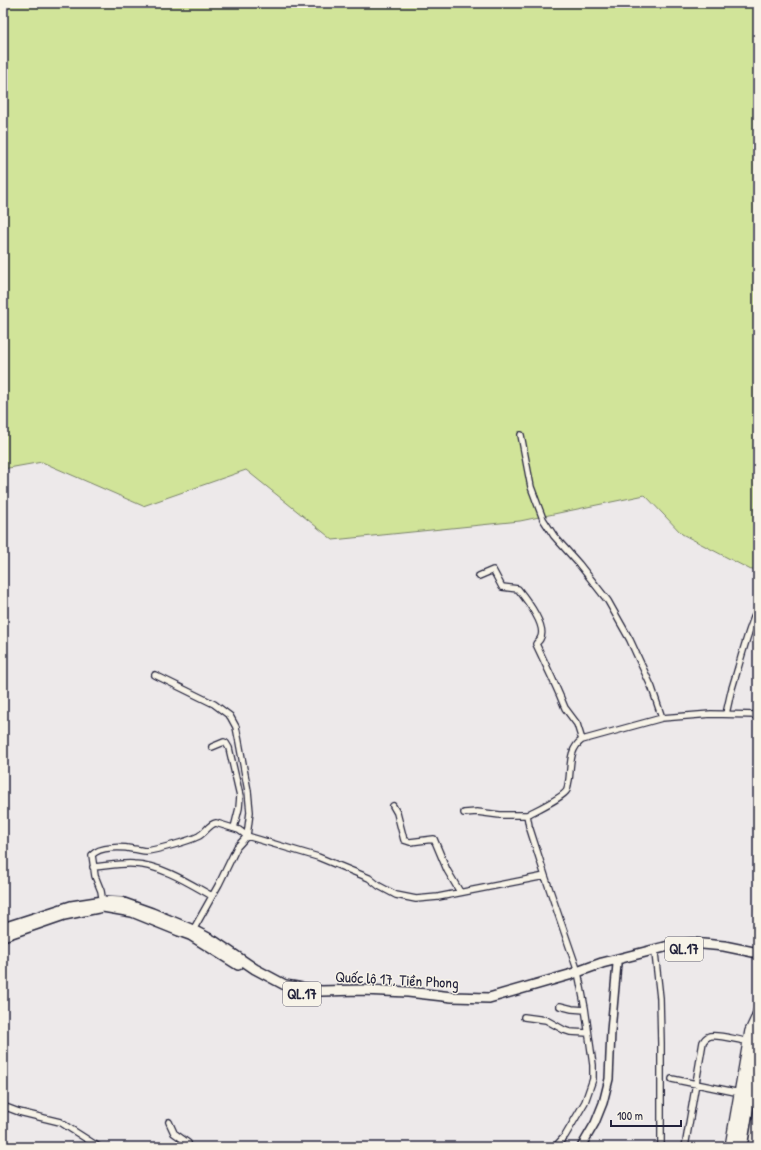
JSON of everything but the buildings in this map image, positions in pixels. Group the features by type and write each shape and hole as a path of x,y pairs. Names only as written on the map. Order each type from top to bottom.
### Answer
{"highway":[{"path":"3,928 71,906 103,904"},
{"name":"QL.17","path":"3,936 64,915 103,904 191,932 262,980 279,988 296,993 334,996 377,995 412,997 449,1002 488,1003 518,995 609,964 672,950 699,948 725,950 758,957"},
{"path":"609,964 665,947 692,943 724,946 758,953"},
{"path":"742,1147 747,1093 758,1012"},
{"path":"734,1147 758,1051"}],"street":[{"path":"521,435 531,487 543,519 554,536 579,564 608,601 630,640 652,688 662,718"},
{"path":"479,576 493,570 502,587 518,589 532,607 540,622 542,632 541,639 536,644 565,708 577,724 582,740"},
{"path":"726,714 741,655 758,608"},
{"path":"155,675 214,704 230,716 236,727 248,791 250,812 248,836 237,847 212,896 191,932"},
{"path":"464,813 477,812 500,815 527,815 560,798 567,790 572,752 576,744 582,740 662,718 711,714 758,715"},
{"path":"212,747 224,742 229,748 240,796 239,808 234,828"},
{"path":"393,806 397,813 404,840 410,842 434,839 447,870 460,892"},
{"path":"527,815 545,876 579,974 593,1065 593,1079 585,1102 564,1136 555,1147"},
{"path":"103,904 93,867 92,855 94,852 112,848 145,851 154,849 182,842 201,835 212,824 216,823 239,830 248,836 318,858 369,878 396,895 416,899 438,897 545,876"},
{"path":"93,867 134,864 152,867 180,878 212,896"},
{"path":"655,953 660,998 661,1147"},
{"path":"581,1147 595,1123 603,1103 609,1079 611,1031 609,964"},
{"path":"560,1006 585,1010"},
{"path":"728,1147 747,1093 746,1041 748,1031 758,1009"},
{"path":"524,1017 546,1020 570,1032 588,1033"},
{"path":"685,1147 700,1055 705,1038 716,1036 746,1041"},
{"path":"672,1079 747,1093"},
{"path":"751,1147 758,1105"},
{"path":"3,1106 19,1112 60,1122 99,1147"},
{"path":"169,1122 174,1133 188,1143 189,1147"}],"green space":[{"path":"3,3 758,3 758,566 751,570 682,534 645,495 520,521 333,540 246,470 143,506 42,462 3,469"}]}
